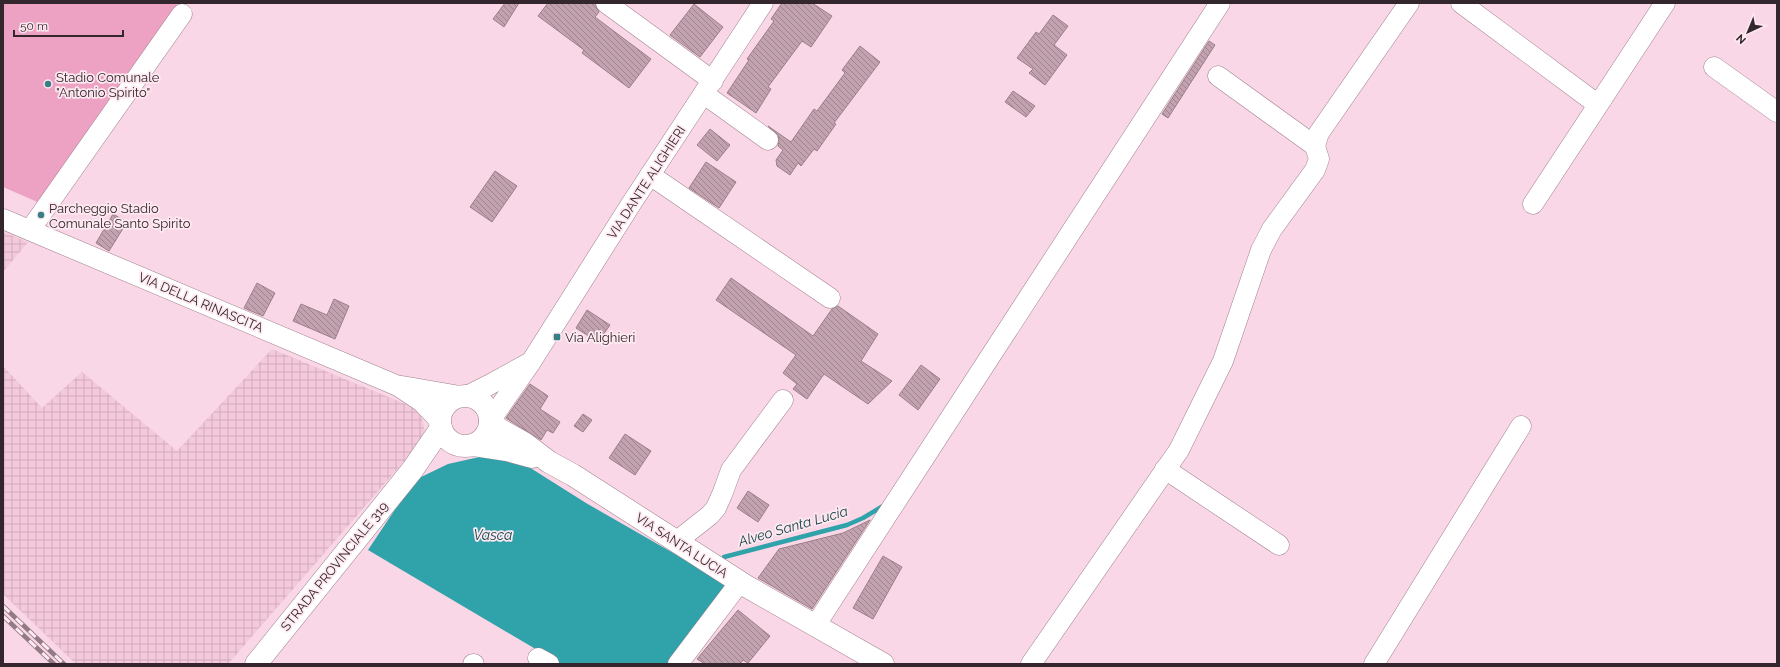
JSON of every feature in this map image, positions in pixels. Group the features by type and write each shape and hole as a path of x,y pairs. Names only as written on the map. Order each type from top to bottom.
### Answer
{"main road":[{"path":"413,469 484,438 488,432 490,414 483,403 478,399 463,396 447,403 443,408 440,425 448,440 467,445"},
{"name":"VIA SANTA LUCIA","path":"490,421 499,429 524,443 549,462 573,475 740,582 882,664"},
{"name":"STRADA PROVINCIALE 319","path":"256,664 413,469 440,425"},
{"name":"VIA SANTA LUCIA","path":"467,445 507,450 549,462"}],"street":[{"path":"606,3 768,140"},
{"name":"VIA DANTE ALIGHIERI","path":"490,421 531,362 650,175 763,3"},
{"path":"815,626 1220,3"},
{"path":"1031,664 1179,450 1223,360 1261,250 1272,229 1315,170 1319,159 1315,146 1319,133 1409,3"},
{"path":"1461,3 1593,101 1602,99"},
{"path":"1533,204 1666,3"},
{"path":"30,230 182,14"},
{"path":"1714,68 1777,112"},
{"path":"1218,76 1315,146"},
{"path":"650,175 830,298"},
{"name":"VIA DELLA RINASCITA","path":"3,219 398,386 422,402 440,425"},
{"name":"VIA DANTE ALIGHIERI","path":"463,396 489,386 531,362"},
{"name":"VIA DELLA RINASCITA","path":"398,386 463,396"},
{"path":"677,542 710,515 716,508 731,470 783,400"},
{"path":"1374,664 1521,426"},
{"path":"1165,469 1278,545"},
{"path":"678,664 740,582"}],"shaded area":[{"name":"Stadio Comunale \"Antonio Spirito\"","path":"3,3 175,3 178,5 42,204 3,187"},
{"path":"3,232 28,242 3,272"},
{"path":"272,349 420,410 426,436 228,664 76,664 3,594 3,366 42,408 82,372 177,451"}],"water":[{"name":"Vasca","path":"488,455 521,462 586,503 729,585 670,664 561,664 368,550 394,511 419,478 448,464"}],"building":[{"path":"505,3 519,3 504,27 493,19"},
{"path":"548,3 595,3 599,12 595,17 651,59 629,88 582,53 584,50 538,16"},
{"path":"782,3 812,3 832,16 811,47 802,41 768,87 771,89 756,113 727,93 749,60 747,59 774,21 771,19"},
{"path":"694,4 723,27 700,57 670,35"},
{"path":"1053,15 1068,26 1054,45 1067,55 1045,85 1029,73 1033,69 1017,58 1036,32 1039,34"},
{"path":"1209,41 1215,45 1168,118 1162,114"},
{"path":"860,46 880,62 834,123 836,124 817,151 814,149 801,166 798,163 790,175 777,166 776,160 783,150 778,146 778,135 768,126 791,142 814,109 817,111 845,73 842,70"},
{"path":"1013,91 1035,106 1026,117 1005,102"},
{"path":"710,129 730,145 717,161 697,145"},
{"path":"706,162 736,182 719,208 689,188"},
{"path":"495,171 517,186 492,222 470,207"},
{"path":"113,214 127,222 109,251 96,243"},
{"path":"731,278 813,336 832,309 838,306 878,334 861,361 892,381 868,404 824,374 807,399 793,389 797,384 783,373 796,355 716,300"},
{"path":"257,283 275,293 263,316 244,308"},
{"path":"334,299 349,306 335,339 293,321 301,304 327,315"},
{"path":"587,310 610,325 598,342 576,328"},
{"path":"921,365 940,379 918,410 899,395"},
{"path":"530,384 548,396 540,409 560,422 553,433 547,430 541,440 506,418"},
{"path":"583,414 592,420 583,432 574,426"},
{"path":"625,434 651,451 635,475 609,458"},
{"path":"748,491 769,505 758,522 737,508"},
{"path":"870,520 812,609 758,578 779,549 843,533"},
{"path":"883,556 902,567 873,619 853,608"},
{"path":"738,610 770,636 748,663 743,660 740,664 705,664 697,659"}],"waterway":[{"name":"Alveo Santa Lucia","path":"724,557 847,525 863,518 883,506"}],"railway":[{"path":"3,606 64,664"},
{"path":"3,616 54,664"}],"place":[{"name":"Stadio Comunale \"Antonio Spirito\"","path":"48,84"},
{"name":"Parcheggio Stadio Comunale Santo Spirito","path":"41,215"},
{"name":"Via Alighieri","path":"557,337"}]}
